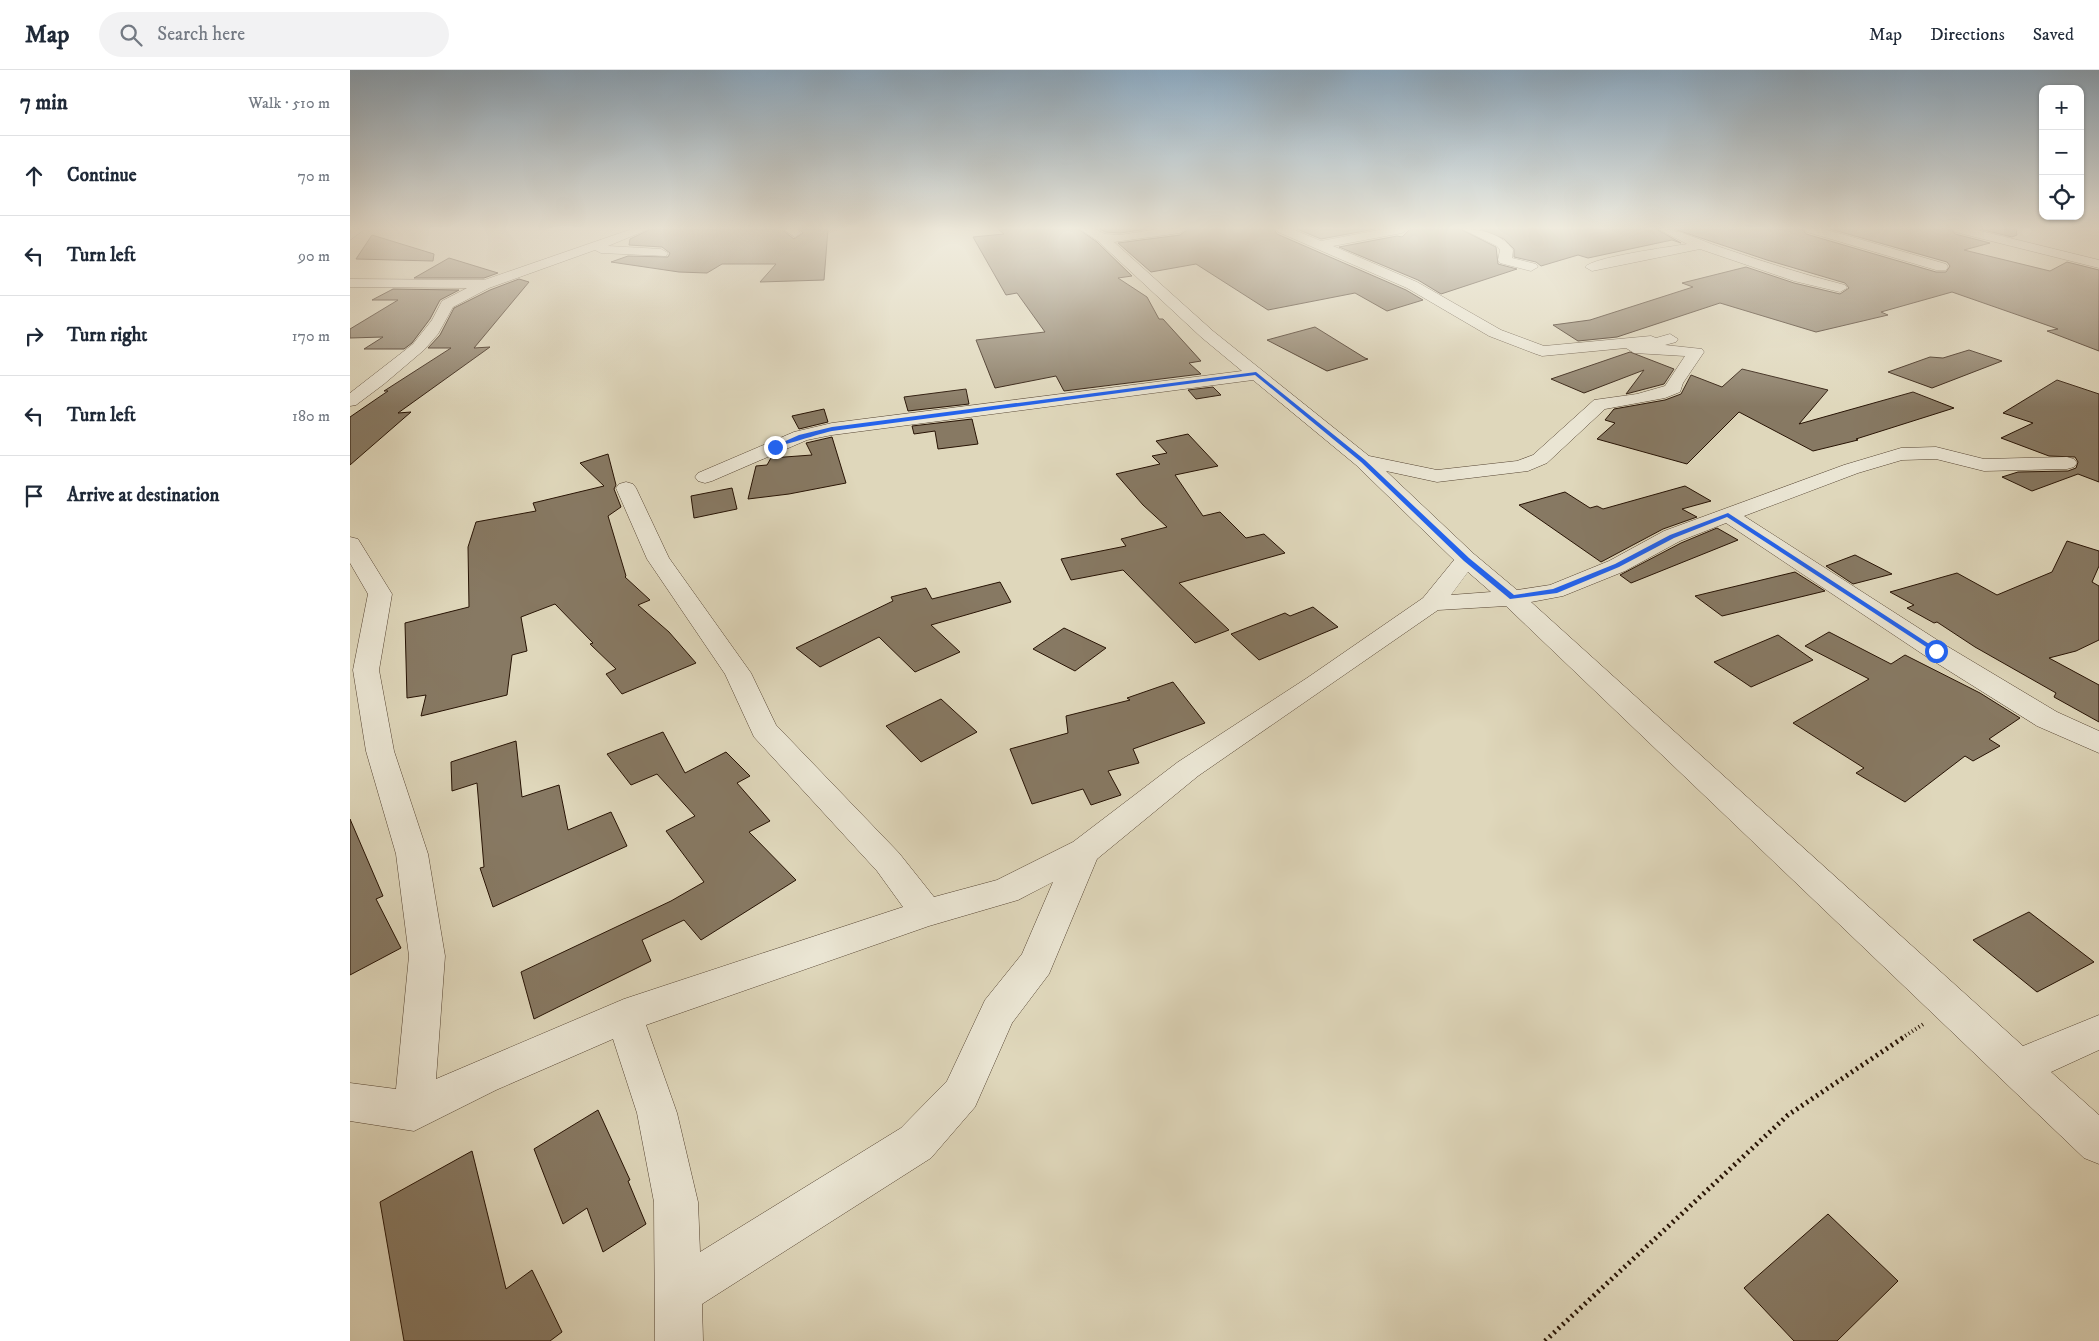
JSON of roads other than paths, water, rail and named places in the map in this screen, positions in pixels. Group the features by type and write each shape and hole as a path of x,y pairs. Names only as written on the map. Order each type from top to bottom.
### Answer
{"street":[{"path":"350,401 403,362 440,321 447,304 476,288"},
{"path":"1159,288 1207,334 1282,393 1363,461 1466,559 1512,598 2099,1143"},
{"path":"1178,288 1183,292"},
{"path":"1363,461 1437,476 1520,467 1540,459 1600,404 1638,400 1665,393 1674,388 1674,383 1696,352 1634,348 1670,339 1552,352 1533,349 1495,333 1417,288"},
{"path":"1247,348 1274,374 1282,393"},
{"path":"705,477 735,466 801,436 832,429 1256,374"},
{"path":"1432,603 1512,598 1554,591 1617,566 1672,536 1851,469 1901,454 1936,453 1984,465 2067,463"},
{"path":"626,488 658,559 738,673 764,730 888,862 927,913"},
{"path":"1728,515 1936,651 2039,714 2099,744"},
{"path":"350,544 380,594 366,670 380,751 412,854 427,956 414,1111"},
{"path":"350,1102 414,1111 482,1077 624,1016 927,913 1006,891 1084,851 1188,769 1316,684 1432,603 1466,559"},
{"path":"678,1292 916,1143 961,1094 998,1012 1036,963 1058,907 1084,851"},
{"path":"624,1016 658,1113 676,1202 679,1341"},
{"path":"2018,1067 2099,1032"}]}
